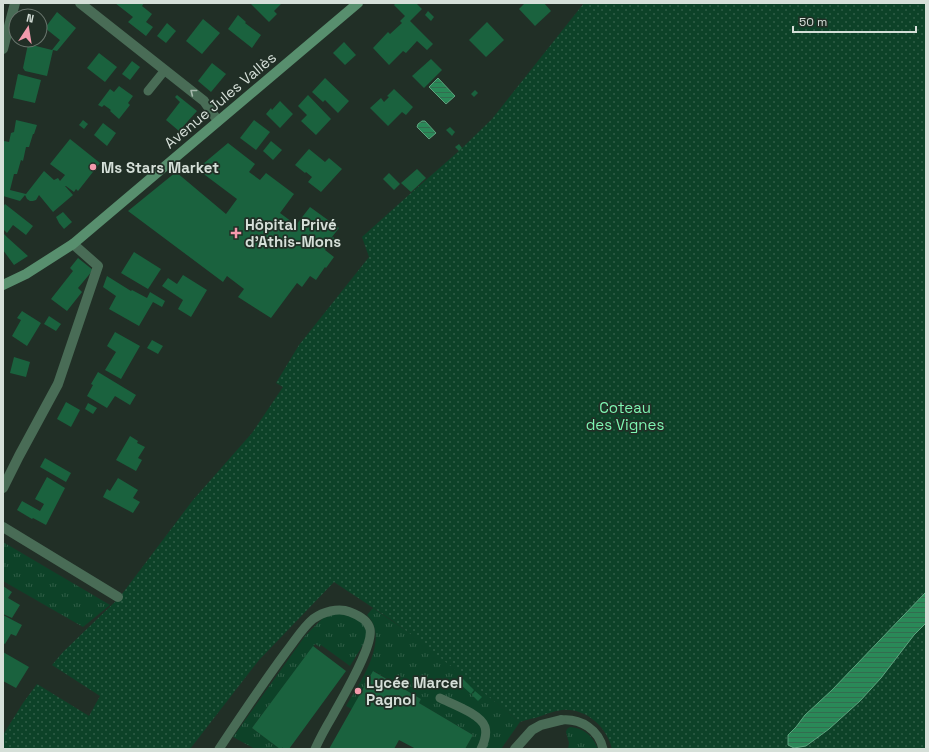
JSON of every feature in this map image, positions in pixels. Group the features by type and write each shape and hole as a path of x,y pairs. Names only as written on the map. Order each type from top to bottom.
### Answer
{"main road":[{"name":"Avenue Jules Vallès","path":"3,286 26,274 73,244 356,3"}],"street":[{"path":"3,49 15,3"},
{"path":"80,3 204,101 218,121"},
{"path":"3,488 58,384 98,266 73,244"},
{"path":"3,527 118,597"},
{"path":"515,749 532,730 541,725 561,720"}],"lane":[{"path":"148,91 165,70"},
{"path":"219,749 278,663 299,634 312,620 325,612 336,610 348,611 360,616 369,625 370,638 357,672 315,749"},
{"path":"440,698 474,714 480,720 485,727 485,736 481,749"},
{"path":"561,720 579,722 586,726 598,736 602,742 603,749"}],"green space":[{"name":"Coteau des Vignes","path":"584,3 926,3 926,749 612,749 600,726 594,720 579,712 562,710 520,722 416,638 334,582 259,660 190,749 3,749 3,735 37,684 89,716 100,696 52,665 63,652 119,598 193,500 252,433 283,387 276,383 299,345 369,257 362,237 459,151 492,119"},
{"path":"3,542 110,605 83,627 3,581"},
{"path":"373,608 417,638 520,722 501,749 465,749 473,735 419,703 421,699 374,671 352,709 346,706 365,674 374,649 376,636 374,625 367,615"},
{"path":"338,613 353,617 362,622 367,630 366,638 350,666 321,645 320,647 315,644 252,728 280,749 255,749 233,737 305,636 323,618"},
{"path":"570,727 584,731 591,737 598,749 568,749 569,743 566,732"}],"shaded area":[{"path":"438,78 455,96 446,104 429,87"},
{"path":"422,121 425,121 436,133 429,139 417,127"},
{"path":"926,592 926,623 914,635 881,678 860,701 829,729 806,746 794,748 788,745 788,735 805,715 832,690"}],"building":[{"path":"115,3 144,3 142,6 152,14 146,22 153,27 146,36 128,22 133,17"},
{"path":"282,3 274,11 277,14 269,22 251,4"},
{"path":"396,3 416,3 422,9 410,21 433,44 427,50 417,41 406,53 403,51 389,65 373,48 388,32 390,34 402,23 400,21 405,16 394,5"},
{"path":"525,3 544,3 551,11 535,26 519,9"},
{"path":"428,11 434,17 431,21 425,15"},
{"path":"57,12 76,28 57,51 53,50 47,76 25,71 23,68 27,48 44,48 52,50 60,40 48,30 48,24"},
{"path":"238,15 246,22 245,23 261,35 252,48 228,29"},
{"path":"203,19 220,33 202,54 186,41"},
{"path":"487,22 504,40 486,57 469,40"},
{"path":"167,23 176,31 166,43 157,36"},
{"path":"344,42 356,55 345,65 333,53"},
{"path":"99,53 117,67 105,82 87,68"},
{"path":"431,59 442,70 424,88 412,76"},
{"path":"132,61 140,67 130,80 122,74"},
{"path":"212,63 226,74 211,92 198,81"},
{"path":"18,74 41,80 35,103 13,98"},
{"path":"325,78 349,101 338,113 325,100 323,102 312,92"},
{"path":"119,86 133,96 128,103 130,105 119,119 104,105 102,107 98,105 110,89 114,92"},
{"path":"394,89 413,107 406,115 402,112 388,126 370,108 381,98 384,102 389,97 387,96"},
{"path":"475,90 478,93 474,97 471,94"},
{"path":"177,95 197,111 179,131 166,120 180,102 175,97"},
{"path":"308,95 331,119 316,135 301,121 307,115 298,106"},
{"path":"280,101 293,114 280,128 266,114"},
{"path":"16,120 37,125 29,147 26,147 23,161 21,160 17,174 14,174 10,190 26,194 44,171 54,180 58,178 60,181 65,175 50,164 70,139 100,163 78,191 76,189 74,192 65,186 73,195 53,212 39,195 36,200 33,201 27,199 25,195 20,201 3,196 4,141 9,142 11,133 14,132"},
{"path":"83,120 88,124 84,129 79,125"},
{"path":"254,120 270,132 256,150 240,138"},
{"path":"103,123 116,133 107,146 94,135"},
{"path":"450,127 455,132 452,136 446,130"},
{"path":"271,141 282,150 273,160 263,151"},
{"path":"228,143 255,164 249,172 260,180 266,173 294,194 280,213 296,225 310,207 339,228 325,246 327,247 325,250 334,257 326,268 325,267 316,280 310,276 302,287 297,283 271,318 238,297 244,289 227,276 223,282 128,211 176,172 226,214 237,199 197,169"},
{"path":"459,144 462,148 459,151 455,147"},
{"path":"309,149 325,162 329,158 342,169 321,192 308,182 312,177 295,165"},
{"path":"417,169 426,178 411,192 401,183"},
{"path":"389,173 400,184 394,190 383,179"},
{"path":"5,204 33,226 26,235 13,225 7,233 4,230 3,231 3,207"},
{"path":"63,212 72,222 64,229 56,217"},
{"path":"3,233 28,256 14,265 3,250"},
{"path":"333,237 339,242 337,245 330,240"},
{"path":"134,252 161,269 148,289 121,273"},
{"path":"78,258 93,270 78,288 82,292 67,311 51,299 73,271 70,268"},
{"path":"183,275 207,290 191,317 178,309 183,300 162,286 168,278 177,284"},
{"path":"107,276 131,291 132,290 147,298 150,292 165,301 162,307 153,302 139,326 109,309 116,296 103,287"},
{"path":"22,311 41,323 27,346 12,336 21,320 17,318"},
{"path":"49,316 61,324 56,331 44,324"},
{"path":"115,332 140,346 121,379 105,370 116,352 107,346"},
{"path":"152,340 163,346 158,354 147,348"},
{"path":"14,357 30,362 26,377 10,373"},
{"path":"98,372 136,395 130,405 115,396 107,408 87,396 93,385 91,384"},
{"path":"66,402 80,410 71,427 57,419"},
{"path":"88,403 97,408 93,414 85,409"},
{"path":"130,436 138,441 137,443 145,447 138,458 142,460 136,471 116,460"},
{"path":"45,458 71,473 66,482 40,467"},
{"path":"47,477 65,488 46,525 17,510 22,501 40,511 44,504 35,499"},
{"path":"118,478 138,490 133,498 140,502 133,513 103,497 107,489 110,491"},
{"path":"3,586 12,592 8,598 20,605 12,618 3,614"},
{"path":"3,615 22,625 16,636 11,634 5,644 3,643"},
{"path":"313,646 346,671 289,749 283,749 283,747 280,749 252,728"},
{"path":"3,652 29,667 16,688 3,681"},
{"path":"373,671 421,699 419,703 473,735 465,749 416,749 399,740 394,749 329,749"},
{"path":"463,679 474,690 471,694 459,683"},
{"path":"475,691 482,697 478,701 472,695"}],"place":[{"name":"Ms Stars Market","path":"93,167"},
{"name":"Hôpital Privé d'Athis-Mons","path":"236,233"},
{"name":"Lycée Marcel Pagnol","path":"358,691"}]}
